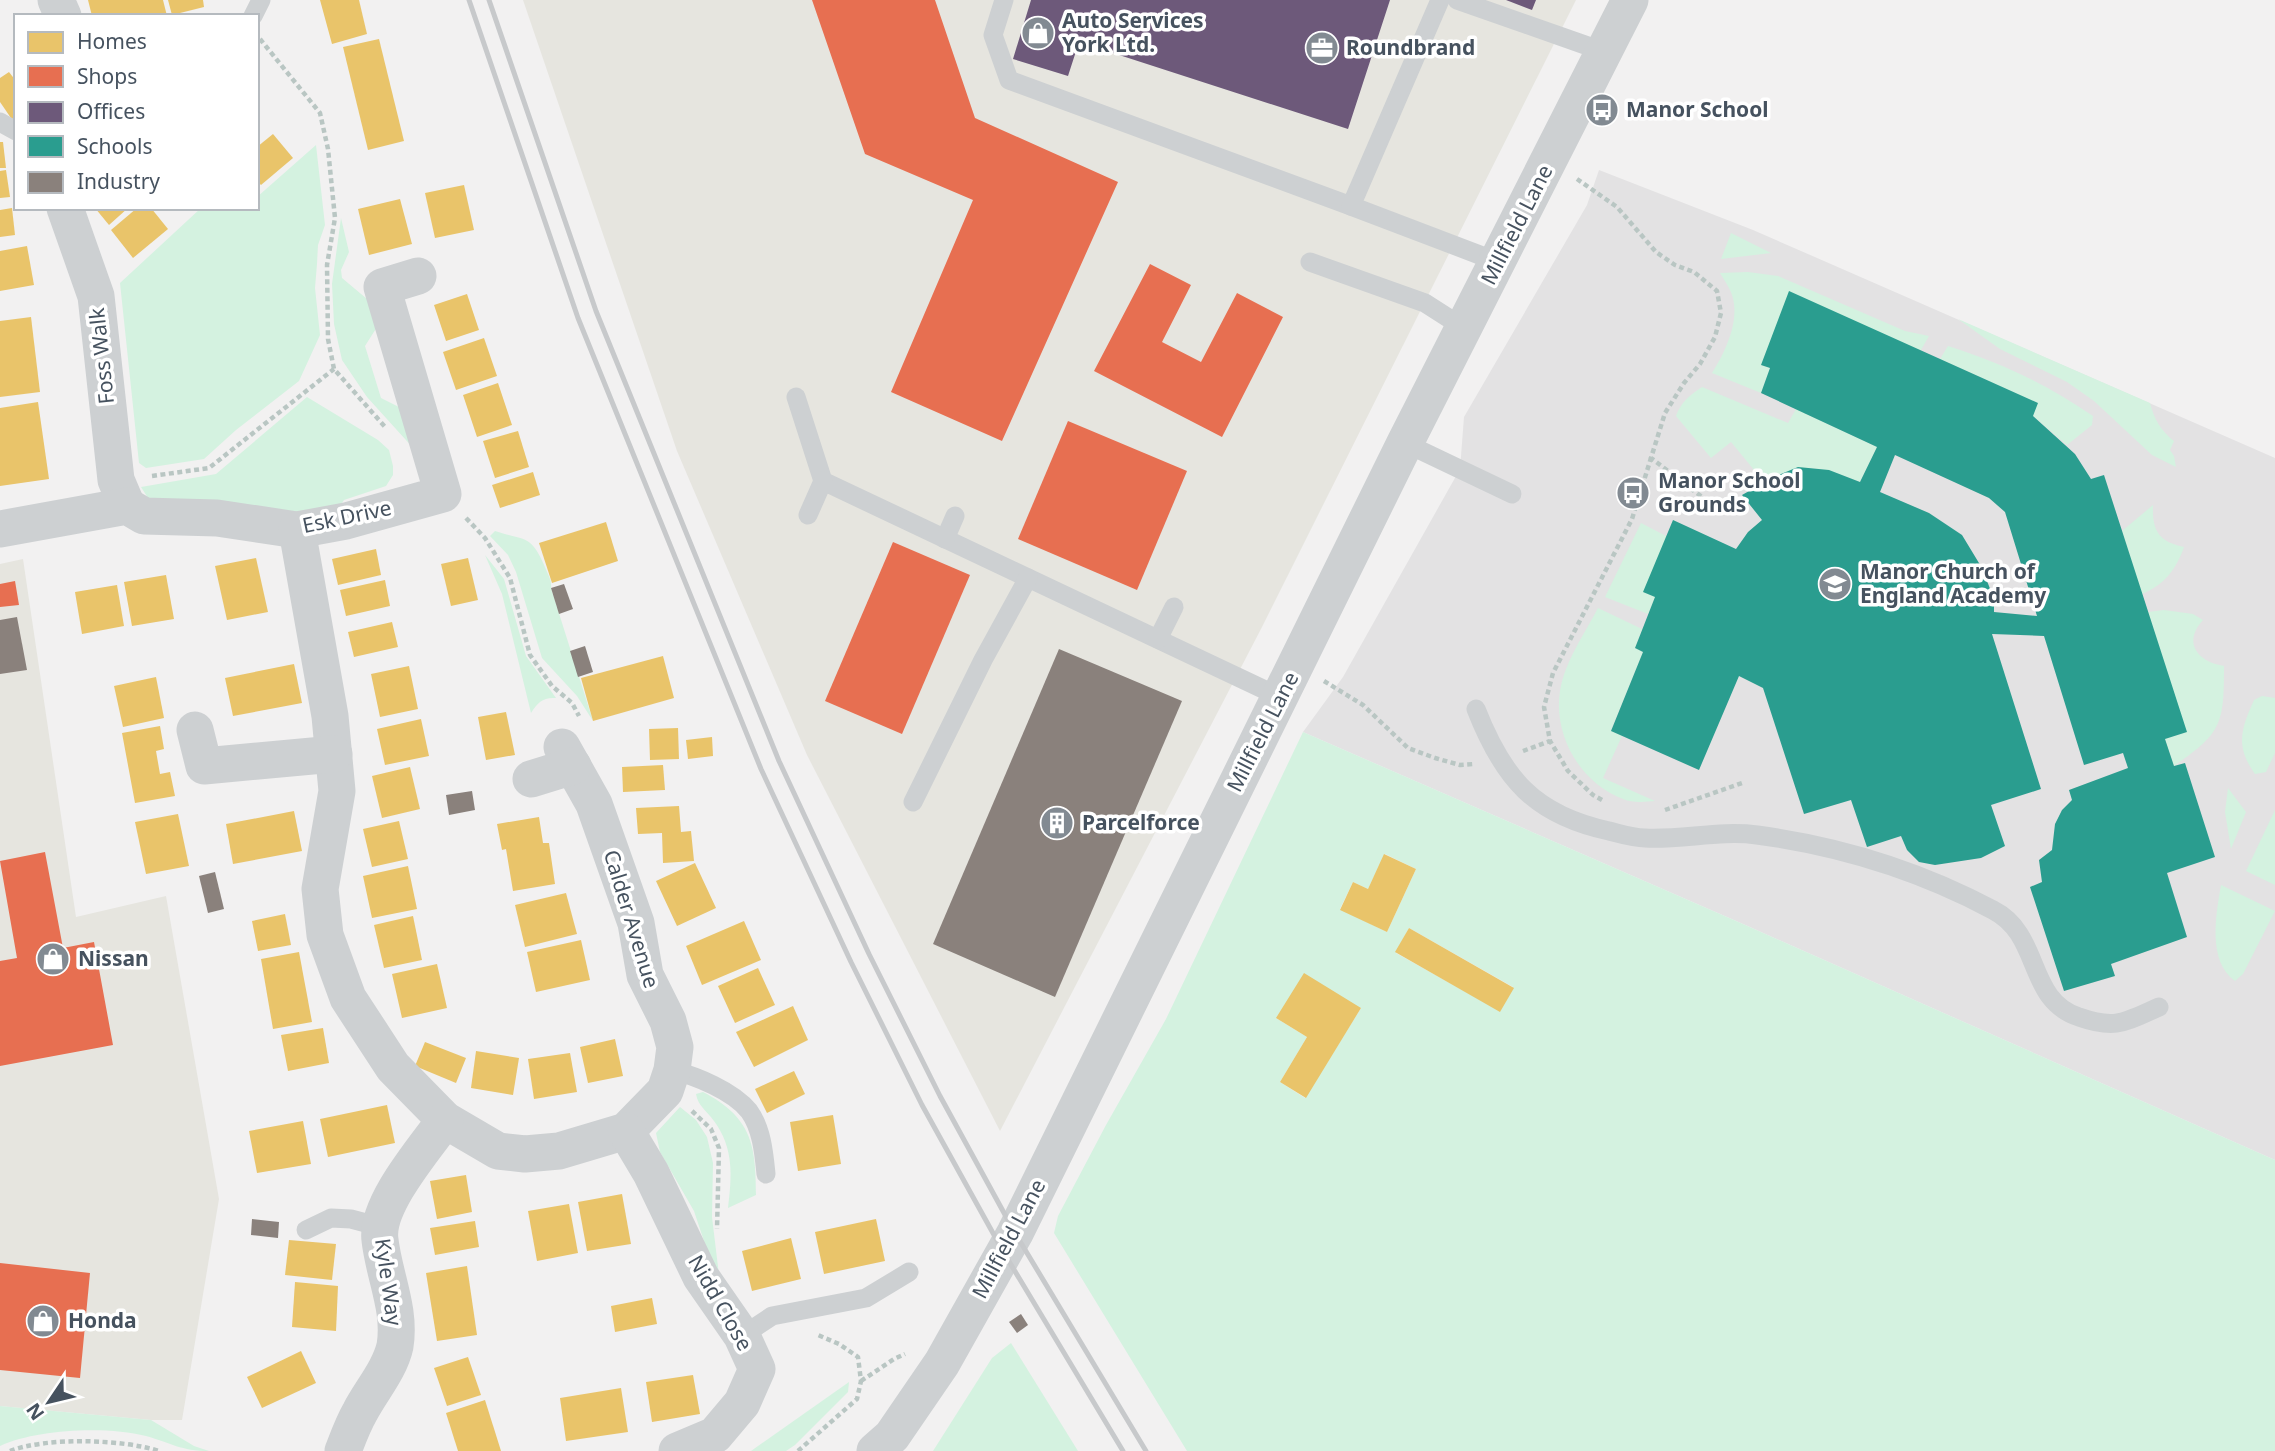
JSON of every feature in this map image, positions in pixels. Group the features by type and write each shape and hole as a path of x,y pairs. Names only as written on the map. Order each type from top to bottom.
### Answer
{"street":[{"name":"Millfield Lane","path":"875,1451 892,1436 942,1363 1004,1253 1405,443 1630,0"},
{"name":"Foss Walk","path":"66,210 96,296 121,493"},
{"name":"Esk Drive","path":"0,529 121,493 144,516 217,518 297,530 346,521 443,494 382,287 418,276"},
{"name":"Calder Avenue","path":"297,530 330,716 337,791 320,889 326,935 348,998 393,1067 445,1120 498,1151 524,1154 559,1151 626,1131 666,1091 675,1047 668,1021 645,975 636,923 594,804 567,757 531,779"},
{"path":"195,730 204,766 334,754"},
{"name":"Kyle Way","path":"343,1451 394,1348 396,1317 379,1237 384,1213 397,1189 445,1120"},
{"name":"Nidd Close","path":"626,1131 652,1173 701,1278 743,1336 757,1369 742,1403 716,1434 677,1451"}],"lane":[{"path":"1004,0 993,35 1009,80 1498,262"},
{"path":"1351,206 1440,0"},
{"path":"1457,0 1605,52"},
{"path":"1310,262 1425,303 1464,328"},
{"path":"796,397 823,481 808,515"},
{"path":"1405,443 1512,494"},
{"path":"823,481 1158,639 1287,683"},
{"path":"945,539 955,516"},
{"path":"913,802 983,660 1028,578"},
{"path":"1158,639 1174,607"},
{"path":"1476,709 1500,761 1522,788 1552,813 1594,828 1643,838 1754,835 1806,844 1888,864 1968,896 2004,915 2025,940 2044,990 2064,1012 2094,1022 2118,1025 2159,1007"},
{"path":"672,1070 723,1090 749,1111 763,1143 766,1174"},
{"path":"306,1230 331,1219 351,1219 381,1227"},
{"path":"743,1336 772,1316 866,1298 909,1272"}],"path":[{"path":"1547,167 1575,177 1617,207 1656,251 1675,265 1694,272 1717,291 1721,313 1715,337 1700,364 1665,413 1632,519 1553,673 1544,708 1550,741 1568,771 1593,795 1613,806"},
{"path":"121,493 209,468 334,369"},
{"path":"1651,458 1719,510"},
{"path":"1287,683 1312,675 1363,705 1408,748 1460,765 1500,761 1550,741"},
{"path":"1657,811 1677,807 1742,783"},
{"path":"798,1451 857,1399 861,1381"},
{"path":"10,1451 20,1447 74,1441 147,1447 159,1451"}],"shaded area":[{"path":"523,0 1576,0 1262,627 1000,1131 807,755 677,451"},
{"name":"Manor Church of England Academy","path":"1599,170 1753,230 2275,458 2275,1160 1303,732 1343,677 1460,469 1464,417 1587,205"},
{"path":"23,559 76,917 166,896 219,1199 182,1420 151,1420 0,1406 0,564"}],"green space":[{"path":"316,145 325,225 318,245 315,288 320,335 299,381 236,430 204,459 146,468 139,463 120,283 199,210 259,210 259,195"},
{"path":"341,218 349,252 341,270 342,278 367,299 377,327 365,346 381,398 399,407 415,450 367,397 342,360 334,324 332,284"},
{"path":"1731,233 1771,253 1721,259"},
{"path":"1748,272 1778,276 1905,331 1929,336 1921,350 1761,365 1770,368 1761,393 1712,373 1729,340 1734,322 1732,296 1720,273"},
{"path":"1958,319 2150,403 2159,424 2174,441 2170,450 2176,467 2152,455 2094,401 2067,382 2000,349"},
{"path":"1948,346 2005,367 2041,384 2093,416 2092,425 2067,445 2033,416 2037,403 1940,359"},
{"path":"1702,387 1788,423 1796,409 1877,447 1860,482 1812,468 1789,471 1764,482 1731,442 1711,458 1676,416 1686,399"},
{"path":"307,397 378,440 389,450 393,475 386,486 344,500 339,507 287,515 148,498 141,487 216,474"},
{"path":"2153,505 2158,533 2168,542 2184,547 2168,576 2142,594 2122,531"},
{"path":"1641,523 1666,536 1655,597 1648,614 1605,597"},
{"path":"495,531 526,540 540,556 550,580 593,721 577,696 542,658 516,572 508,555 490,536"},
{"path":"485,555 504,579 526,656 556,698 541,701 531,713 502,594"},
{"path":"1598,608 1642,629 1635,648 1643,652 1611,730 1622,736 1603,778 1655,801 1623,799 1594,782 1573,755 1561,724 1559,708 1562,680"},
{"path":"2164,610 2193,614 2203,620 2194,636 2196,650 2207,660 2224,666 2223,701 2217,725 2202,745 2174,766 2165,739 2186,732 2148,612"},
{"path":"2262,696 2275,698 2275,753 2266,772 2255,774 2245,755 2242,737 2254,700"},
{"path":"1303,732 2275,1160 2275,1451 1187,1451 1054,1233 1058,1216 1166,1019","holes":["1385,854 1416,869 1387,932 1340,909 1353,882 1368,889","1409,928 1513,987 1500,1011 1396,953","1361,1008 1305,1098 1280,1082 1307,1037 1276,1018"]},
{"path":"2228,788 2246,812 2231,849 2225,812"},
{"path":"2275,810 2275,885 2246,871"},
{"path":"2221,885 2275,911 2243,974 2235,981 2220,962 2217,949 2216,923"},
{"path":"703,1092 732,1111 748,1134 752,1147 756,1195 728,1208 731,1174 728,1152 721,1131 697,1098 696,1094"},
{"path":"680,1107 696,1120 707,1137 713,1163 712,1217 719,1275 694,1211 660,1152 656,1133"},
{"path":"1011,1343 1078,1451 933,1451 992,1358"},
{"path":"849,1382 848,1392 795,1445 786,1451 751,1451"},
{"path":"0,1406 151,1420 194,1446 209,1451 183,1448 130,1433 92,1430 33,1436 0,1446"}],"building: Homes":[{"path":"88,0 163,0 166,14 92,14"},
{"path":"168,0 203,0 204,7 172,14"},
{"path":"320,0 359,0 367,34 332,44"},
{"path":"379,39 404,141 368,150 343,47"},
{"path":"9,72 14,78 13,121 0,102 0,78"},
{"path":"273,134 293,158 261,185 259,183 259,145"},
{"path":"0,142 3,142 6,168 0,168"},
{"path":"6,170 10,197 0,198 0,171"},
{"path":"464,185 474,230 435,238 425,193"},
{"path":"400,199 412,244 369,255 358,209"},
{"path":"12,208 15,235 0,237 0,210"},
{"path":"97,210 126,210 109,225"},
{"path":"135,210 153,210 168,229 133,258 111,230"},
{"path":"27,246 34,285 0,291 0,251"},
{"path":"467,294 479,330 446,341 434,305"},
{"path":"31,317 40,392 0,397 0,321"},
{"path":"484,338 497,376 456,390 443,352"},
{"path":"498,383 512,425 477,437 463,395"},
{"path":"38,402 49,479 0,486 0,408"},
{"path":"518,431 529,467 495,478 483,441"},
{"path":"533,472 540,495 500,508 492,485"},
{"path":"606,522 618,561 552,583 539,543"},
{"path":"376,549 381,575 338,585 332,559"},
{"path":"256,558 268,612 227,620 215,566"},
{"path":"468,558 478,600 451,606 441,564"},
{"path":"166,575 174,619 132,626 124,582"},
{"path":"385,580 390,606 346,616 340,590"},
{"path":"117,585 124,626 82,634 75,592"},
{"path":"392,622 398,647 354,657 348,632"},
{"path":"663,656 674,698 593,721 581,678"},
{"path":"294,664 302,703 233,716 225,678"},
{"path":"409,666 418,709 380,717 371,674"},
{"path":"156,677 164,718 123,727 114,686"},
{"path":"506,712 515,755 486,760 478,717"},
{"path":"421,719 429,756 385,765 377,729"},
{"path":"160,726 164,749 156,751 160,774 170,772 175,796 135,803 122,733"},
{"path":"678,728 679,759 650,760 649,729"},
{"path":"712,737 713,756 688,759 686,740"},
{"path":"663,765 665,790 623,792 622,767"},
{"path":"410,767 420,809 382,818 372,776"},
{"path":"679,806 681,832 691,831 694,861 663,863 662,833 638,834 636,808"},
{"path":"294,811 302,851 233,864 226,824"},
{"path":"178,814 189,866 146,874 135,822"},
{"path":"539,817 543,843 549,843 555,884 513,891 506,849 502,850 497,824"},
{"path":"399,821 408,859 372,867 363,829"},
{"path":"1384,854 1416,869 1387,932 1340,910 1353,882 1368,889"},
{"path":"695,863 716,908 677,926 656,881"},
{"path":"408,866 417,909 372,918 363,876"},
{"path":"566,893 577,934 525,947 515,905"},
{"path":"285,914 291,945 258,951 252,921"},
{"path":"413,916 422,960 384,968 374,925"},
{"path":"744,921 761,960 702,985 686,946"},
{"path":"1409,928 1514,988 1500,1012 1395,952"},
{"path":"581,940 590,980 536,992 527,952"},
{"path":"299,952 312,1022 273,1029 261,959"},
{"path":"437,964 447,1008 402,1018 392,974"},
{"path":"758,968 775,1005 735,1023 718,986"},
{"path":"1304,973 1361,1008 1306,1098 1280,1082 1307,1037 1276,1018"},
{"path":"793,1006 808,1040 754,1067 736,1032"},
{"path":"323,1028 329,1063 288,1071 281,1035"},
{"path":"615,1039 623,1076 588,1083 580,1047"},
{"path":"425,1042 466,1058 456,1083 415,1066"},
{"path":"476,1051 519,1058 513,1095 471,1088"},
{"path":"570,1053 577,1092 534,1099 528,1059"},
{"path":"794,1071 805,1094 767,1113 755,1089"},
{"path":"387,1105 395,1143 328,1157 320,1119"},
{"path":"833,1115 841,1164 798,1171 790,1122"},
{"path":"303,1121 311,1164 257,1173 249,1131"},
{"path":"466,1175 472,1212 437,1219 430,1181"},
{"path":"622,1194 631,1244 587,1251 578,1202"},
{"path":"569,1204 578,1253 537,1261 528,1211"},
{"path":"876,1219 885,1261 824,1274 815,1232"},
{"path":"475,1221 479,1247 435,1255 430,1228"},
{"path":"791,1238 801,1279 752,1291 742,1251"},
{"path":"289,1240 336,1244 332,1280 285,1275"},
{"path":"467,1266 477,1335 437,1341 426,1273"},
{"path":"295,1282 338,1286 336,1331 292,1327"},
{"path":"652,1298 657,1324 615,1332 611,1306"},
{"path":"301,1351 316,1383 262,1408 247,1377"},
{"path":"468,1357 481,1395 447,1406 434,1368"},
{"path":"693,1375 700,1414 652,1422 646,1382"},
{"path":"621,1388 628,1432 566,1441 560,1398"},
{"path":"485,1400 501,1451 458,1451 446,1413"}],"building: Shops":[{"path":"812,0 935,0 975,118 1118,182 1002,441 891,392 973,200 865,154"},
{"path":"1150,264 1191,285 1162,342 1201,362 1237,293 1283,317 1222,437 1094,371"},
{"path":"1068,421 1187,471 1137,590 1018,539"},
{"path":"893,542 970,575 902,734 825,701"},
{"path":"15,581 19,605 0,607 0,584"},
{"name":"Nissan","path":"45,852 63,948 94,942 113,1045 0,1066 0,961 17,958 0,861"},
{"name":"Honda","path":"0,1263 90,1273 80,1378 0,1370"}],"building: Offices":[{"path":"1031,0 1390,0 1348,129 1079,42 1068,76 1013,59"},
{"path":"1506,0 1536,0 1532,10"}],"building: Schools":[{"path":"1789,291 2038,403 2033,416 2075,454 2091,479 2104,475 2187,732 2165,739 2174,766 2185,763 2215,857 2167,873 2187,937 2111,964 2115,976 2064,991 2030,887 2042,882 2039,860 2052,850 2055,824 2062,810 2072,800 2069,790 2128,768 2123,753 2084,765 2044,636 1992,634 2041,789 1991,805 2005,846 1981,858 1935,865 1919,862 1907,850 1901,836 1867,847 1851,800 1804,814 1763,688 1739,676 1699,770 1611,731 1643,652 1635,648 1655,597 1643,592 1673,520 1736,549 1748,532 1762,520 1742,495 1798,467 1829,470 1860,482 1877,447 1761,393 1770,368 1761,365","holes":["1895,455 1989,498 2005,512 2037,616 1994,612 1994,599 1982,568 1962,535 1929,513 1880,492"]}],"building: Industry":[{"path":"564,584 573,609 559,614 551,588"},
{"path":"17,617 27,670 0,674 0,620"},
{"path":"585,646 593,672 578,677 570,651"},
{"name":"Parcelforce","path":"1059,649 1182,701 1055,997 933,944"},
{"path":"472,791 475,810 449,815 446,795"},
{"path":"215,872 224,909 208,913 199,876"},
{"path":"252,1219 279,1222 278,1238 251,1235"},
{"path":"1021,1314 1028,1325 1017,1333 1009,1322"}],"railway":[{"path":"469,0 578,318 761,769 851,962 922,1105 1004,1253 1123,1451"},
{"path":"489,0 596,311 779,761 869,954 940,1096 1015,1233 1146,1451"}],"place":[{"name":"Auto Services York Ltd.","path":"1038,33"},
{"name":"Roundbrand","path":"1322,48"},
{"name":"Manor School","path":"1602,110"},
{"name":"Manor School Grounds","path":"1633,493"},
{"name":"Manor Church of England Academy","path":"1835,584"},
{"name":"Parcelforce","path":"1057,823"},
{"name":"Nissan","path":"53,959"},
{"name":"Honda","path":"43,1321"}]}
